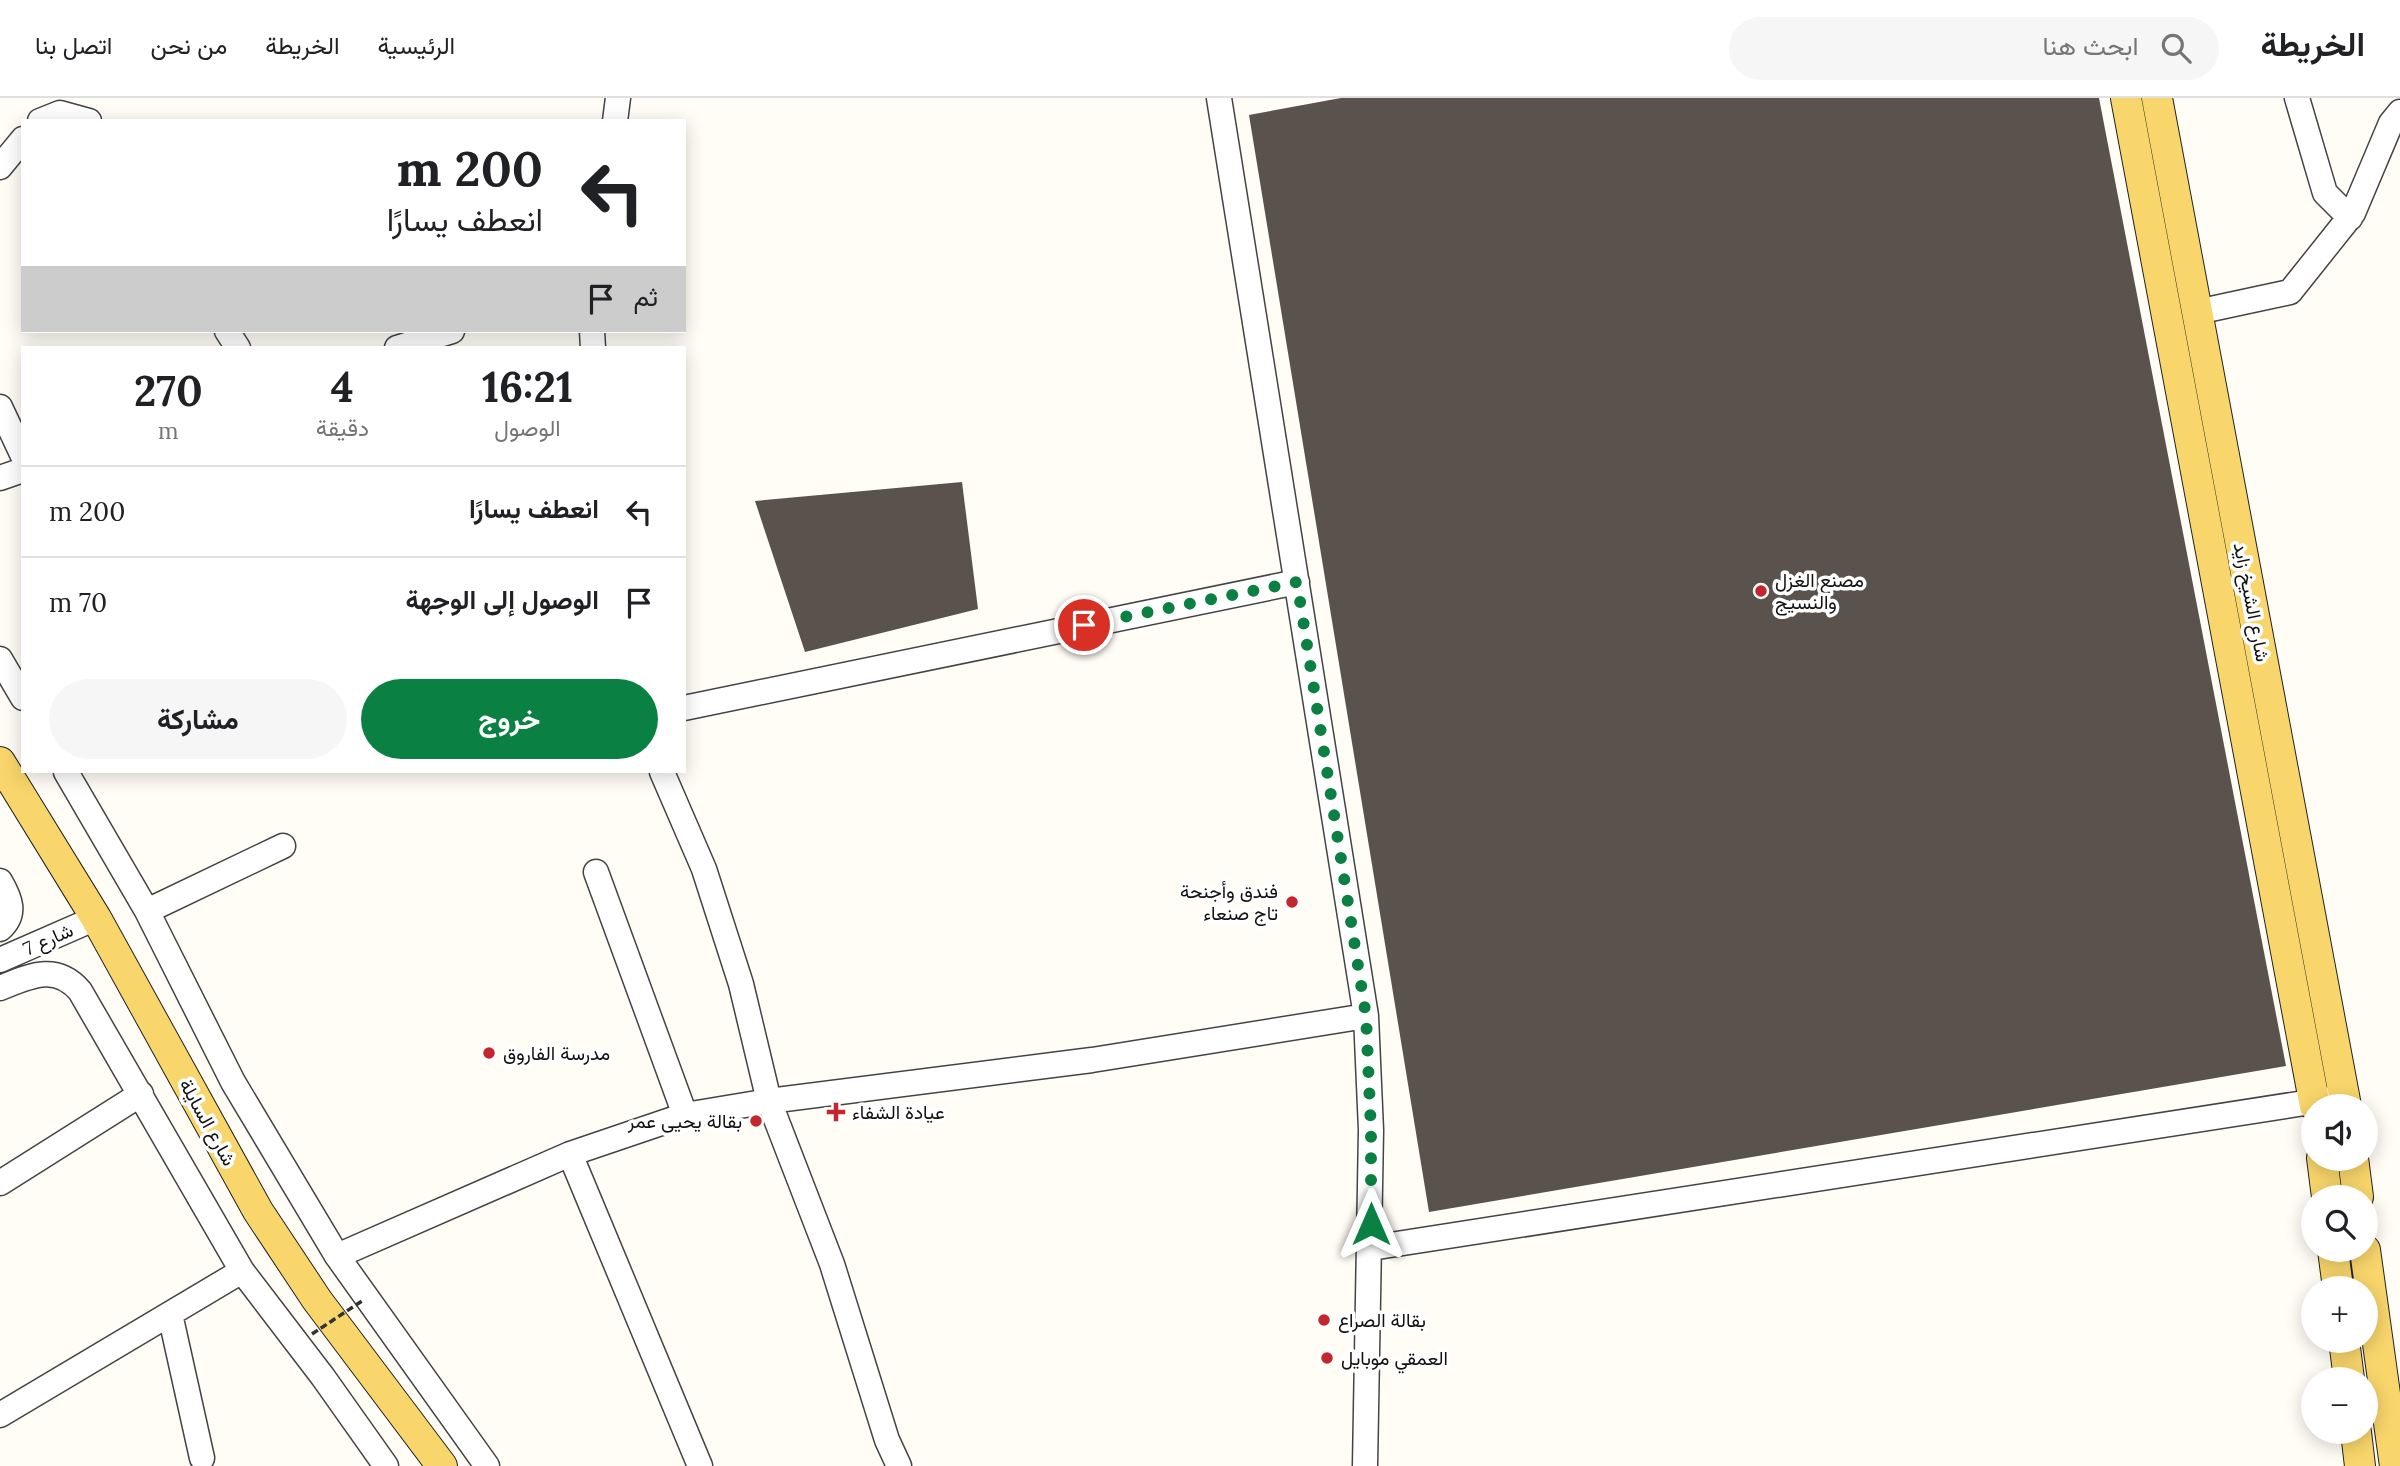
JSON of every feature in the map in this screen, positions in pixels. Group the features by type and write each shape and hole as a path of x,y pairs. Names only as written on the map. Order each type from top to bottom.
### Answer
{"main road":[{"path":"2126,98 2313,1094"},
{"name":"شارع الشيخ زايد","path":"2157,98 2344,1094"},
{"name":"شارع السايلة","path":"0,762 96,918 258,1211 317,1300 442,1466"},
{"path":"0,802 40,824"},
{"path":"2367,1262 2395,1466"},
{"path":"2357,1444 2360,1466"}],"street":[{"path":"615,119 618,98"},
{"path":"2297,98 2325,193 2350,218"},
{"path":"1217,106 1366,1016 1371,1130 1371,1248 1365,1466"},
{"path":"2197,312 2290,292 2350,218 2390,123 2400,112"},
{"path":"45,119 60,113 82,119"},
{"path":"0,167 21,141"},
{"path":"403,346 446,333"},
{"path":"0,407 21,452"},
{"path":"0,478 21,471"},
{"path":"686,708 1297,582"},
{"path":"0,659 21,695"},
{"path":"67,773 147,911 233,1082 337,1256 487,1466"},
{"path":"662,773 708,882 741,984 769,1101 832,1264 887,1440 899,1466"},
{"path":"147,911 283,846"},
{"path":"596,872 685,1115"},
{"path":"0,881 11,902 11,912 0,929"},
{"name":"شارع 7","path":"0,960 96,918"},
{"path":"0,988 41,973 52,973 73,983 141,1094 242,1271 323,1377 386,1466"},
{"path":"337,1256 570,1154 685,1115 769,1101 1093,1060 1366,1016"},
{"path":"0,1183 141,1094"},
{"path":"1371,1248 2301,1106"},
{"path":"570,1154 701,1466"},
{"path":"0,1415 242,1271"},
{"path":"170,1314 202,1458"}],"path":[{"path":"312,1334 362,1301"}],"building":[{"name":"مصنع الغزل والنسيج","path":"1341,98 2099,98 2286,1066 1429,1212 1249,115"},
{"path":"962,482 978,609 805,652 755,501"}],"place":[{"name":"مصنع الغزل والنسيج","path":"1761,591"},
{"name":"فندق وأجنحة تاج صنعاء","path":"1292,902"},
{"name":"مدرسة الفاروق","path":"489,1053"},
{"name":"عيادة الشفاء","path":"836,1112"},
{"name":"بقالة يحيى عمر","path":"756,1121"},
{"name":"بقالة الصراع","path":"1324,1320"},
{"name":"العمقي موبايل","path":"1327,1358"}],"route":[{"path":"1084,625 1297,582 1366,1016 1371,1130 1371,1224"}]}
